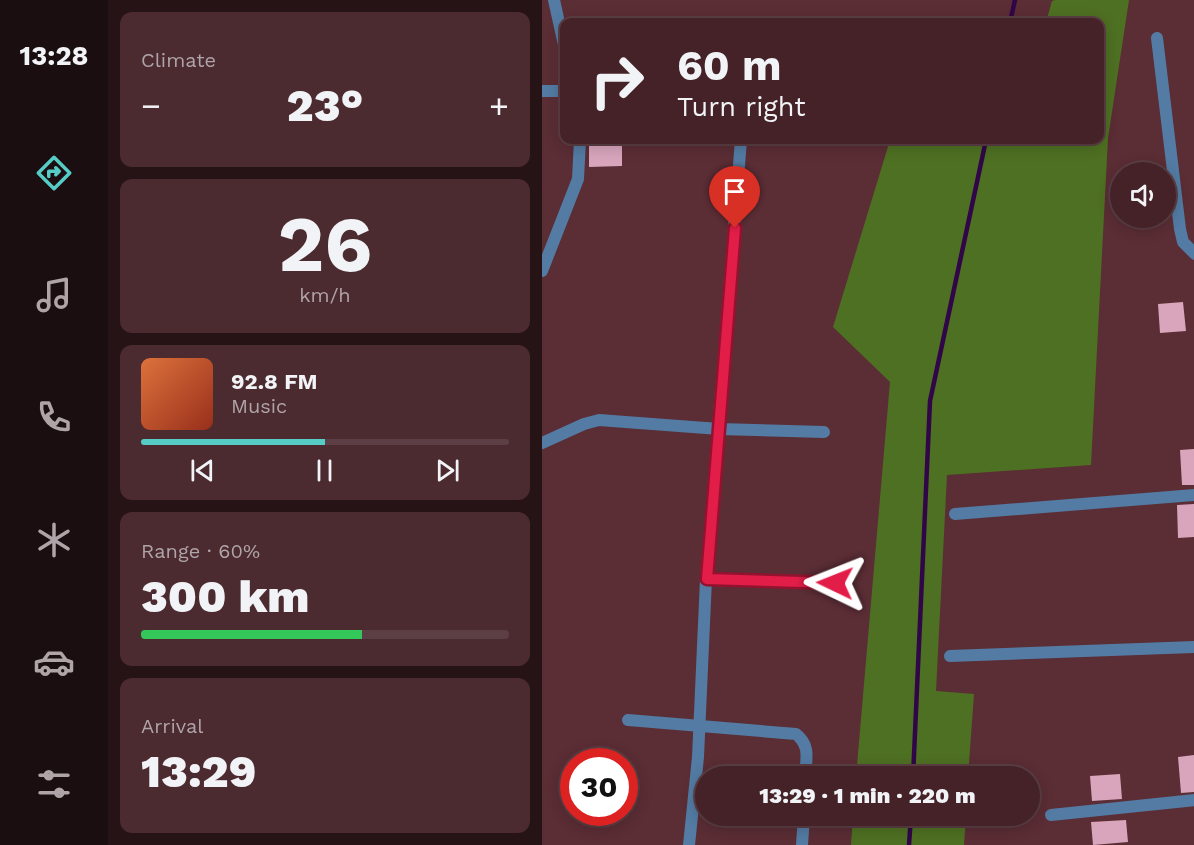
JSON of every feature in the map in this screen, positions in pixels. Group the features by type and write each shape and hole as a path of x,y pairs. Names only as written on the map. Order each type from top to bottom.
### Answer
{"street":[{"path":"554,0 560,27"},
{"path":"1157,38 1180,229 1183,242 1194,254"},
{"path":"542,91 560,91"},
{"path":"542,271 578,179 580,144"},
{"path":"689,845 700,725 707,579 741,144"},
{"path":"542,443 584,424 599,420 719,429 824,432"},
{"path":"955,514 1194,495"},
{"path":"707,579 835,583"},
{"path":"950,656 1194,648"},
{"path":"628,720 796,734 804,741 807,750 806,766"},
{"path":"1051,815 1194,801"},
{"path":"802,845 803,826"}],"green space":[{"path":"1055,0 1129,0 1108,138 1091,465 947,475 936,691 974,694 969,766 857,766 890,382 833,327 889,144 1104,144 1104,18 1047,18 1052,1"},
{"path":"852,826 965,826 964,845 851,845"}],"building":[{"path":"589,144 622,144 622,166 589,167"},
{"path":"1183,302 1186,331 1160,333 1158,304"},
{"path":"1195,449 1195,485 1182,485 1180,450"},
{"path":"1195,504 1195,537 1178,538 1177,505"},
{"path":"1195,755 1195,792 1181,793 1178,757"},
{"path":"1120,774 1122,799 1092,801 1090,776"},
{"path":"1126,820 1128,842 1093,845 1091,822"}],"waterway":[{"path":"1011,18 1015,0"},
{"path":"913,766 930,401 985,144"},
{"path":"909,845 910,826"}],"route":[{"path":"735,228 707,579 835,583"}]}
